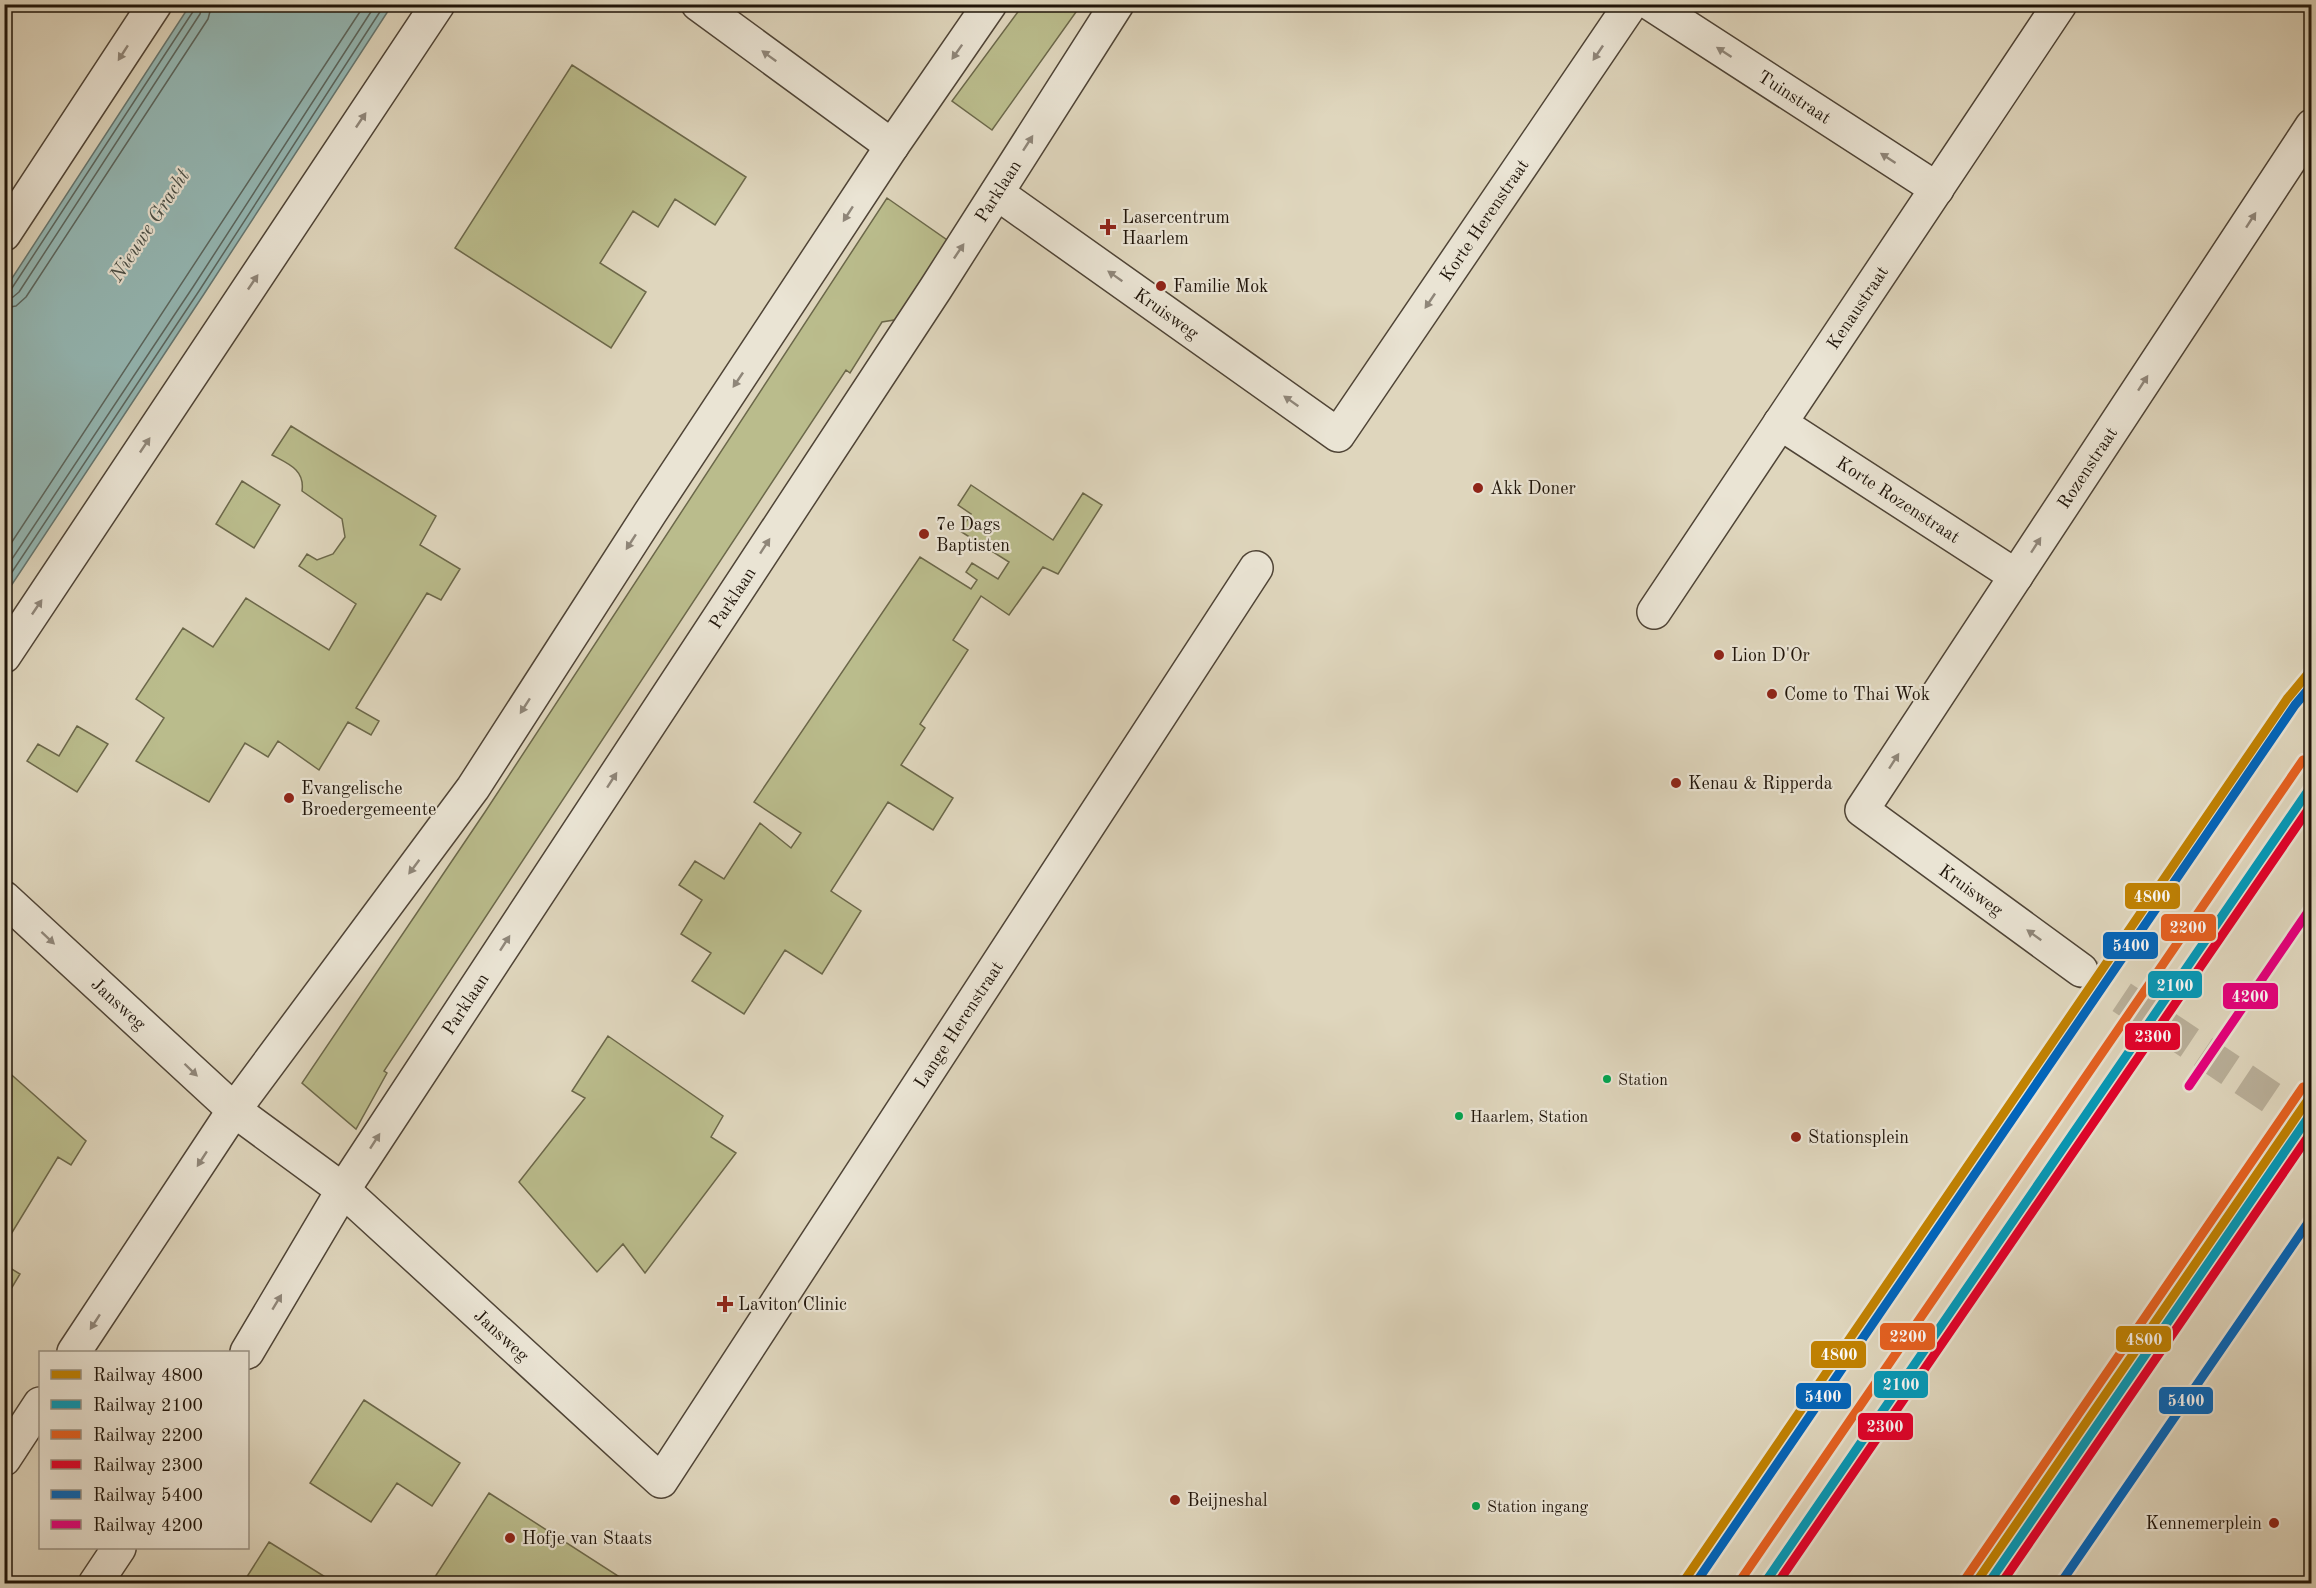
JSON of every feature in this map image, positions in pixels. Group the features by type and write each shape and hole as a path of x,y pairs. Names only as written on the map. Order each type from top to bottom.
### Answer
{"street":[{"path":"4,234 155,4"},
{"path":"4,656 438,4"},
{"path":"698,4 892,146"},
{"path":"75,1351 234,1110 473,788 650,513 892,146 990,4"},
{"name":"Parklaan","path":"248,1351 343,1190 997,193 1118,4"},
{"name":"Korte Herenstraat","path":"1338,435 1631,4"},
{"name":"Tuinstraat","path":"1652,4 1937,189"},
{"name":"Kenaustraat","path":"1654,612 2060,4"},
{"name":"Rozenstraat","path":"1862,810 2312,126"},
{"name":"Kruisweg","path":"997,193 1338,435"},
{"name":"Korte Rozenstraat","path":"1780,423 2016,576"},
{"name":"Lange Herenstraat","path":"661,1481 1256,568"},
{"name":"Kruisweg","path":"1862,810 2081,970"},
{"name":"Jansweg","path":"4,898 234,1110"},
{"path":"234,1110 343,1190"},
{"name":"Jansweg","path":"343,1190 661,1481"},
{"path":"4,1459 39,1406"},
{"path":"95,1584 118,1549"}],"green space":[{"path":"1023,5 1081,5 992,130 952,101"},
{"path":"572,65 746,177 715,225 675,199 658,227 633,211 600,263 646,292 611,348 455,248"},
{"path":"887,198 950,242 900,319 882,322 850,373 846,370 384,1071 387,1073 356,1129 302,1083 485,812"},
{"path":"291,426 436,516 420,545 460,569 441,600 427,593 356,708 379,721 371,735 348,722 319,770 278,741 268,757 245,743 209,802 136,761 164,718 136,699 183,628 213,647 246,598 329,650 356,604 299,566 307,554 317,560 333,554 345,537 342,519 302,491 301,478 294,468 272,455"},
{"path":"242,481 280,505 254,548 216,524"},
{"path":"971,485 1053,540 1083,493 1102,505 1058,574 1043,567 1009,615 981,596 953,640 968,650 920,724 925,728 901,765 953,798 933,830 888,802 831,891 861,911 822,974 785,950 744,1014 692,981 711,953 681,934 702,900 679,885 695,861 724,879 760,823 791,848 801,833 754,802 920,557 971,589 977,580 966,572 972,563 998,579 1009,562 960,531 971,514 958,505"},
{"path":"77,726 108,744 77,792 27,761 38,744 59,756"},
{"path":"608,1036 723,1116 711,1137 736,1153 645,1273 623,1244 597,1272 519,1182 585,1098 572,1091"},
{"path":"5,1069 86,1141 71,1165 58,1157 5,1244"},
{"path":"5,1265 20,1274 5,1299"},
{"path":"364,1400 460,1463 432,1506 397,1483 371,1522 310,1483"},
{"name":"Hofje van Staats","path":"489,1493 629,1583 431,1583"},
{"path":"269,1542 335,1583 243,1583"}],"water":[{"name":"Nieuwe Gracht","path":"190,5 392,5 5,595 5,289"}],"tunnel":[{"path":"2081,970 2312,1125"}],"railway":[{"path":"2287,699 2312,664"}],"rail line":[{"name":"4800","path":"1682,1584 2287,699 2312,669"},
{"name":"5400","path":"1695,1584 2295,705 2312,685"},
{"name":"2200","path":"1742,1578 2303,760"},
{"name":"2100","path":"1764,1584 2312,785"},
{"name":"2300","path":"1777,1584 2312,804"},
{"name":"4200","path":"2189,1086 2312,906"},
{"name":"2200","path":"1966,1578 2303,1087"},
{"name":"4800","path":"1975,1584 2312,1094"},
{"name":"2100","path":"1988,1584 2312,1112"},
{"name":"2300","path":"2001,1584 2312,1131"},
{"name":"5400","path":"2060,1584 2312,1217"}],"place":[{"name":"Lasercentrum Haarlem","path":"1108,227"},
{"name":"Familie Mok","path":"1161,286"},
{"name":"Akk Doner","path":"1478,488"},
{"name":"7e Dags Baptisten","path":"924,534"},
{"name":"Lion D'Or","path":"1719,655"},
{"name":"Come to Thai Wok","path":"1772,694"},
{"name":"Kenau & Ripperda","path":"1676,783"},
{"name":"Evangelische Broedergemeente","path":"289,798"},
{"name":"Station","path":"1607,1079"},
{"name":"Haarlem, Station","path":"1459,1116"},
{"name":"Stationsplein","path":"1796,1137"},
{"name":"Laviton Clinic","path":"725,1304"},
{"name":"Beijneshal","path":"1175,1500"},
{"name":"Station ingang","path":"1476,1506"},
{"name":"Kennemerplein","path":"2274,1523"},
{"name":"Hofje van Staats","path":"510,1538"}]}
